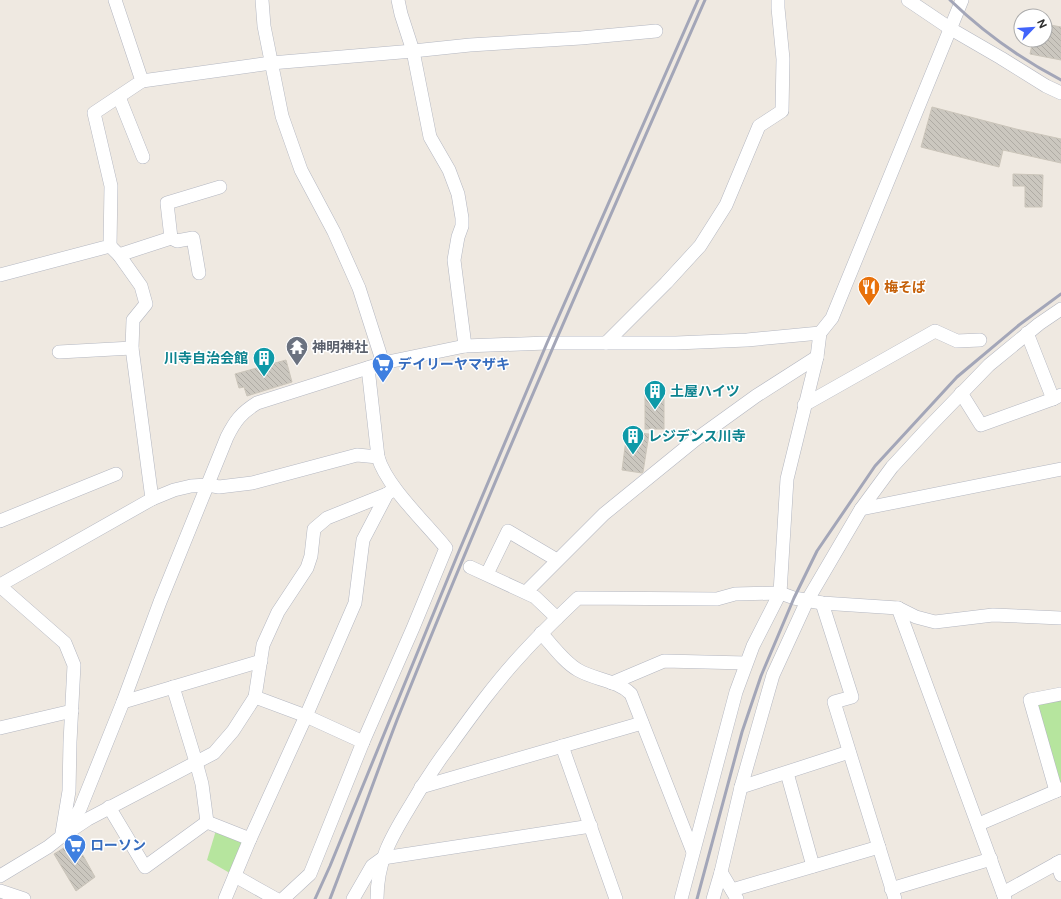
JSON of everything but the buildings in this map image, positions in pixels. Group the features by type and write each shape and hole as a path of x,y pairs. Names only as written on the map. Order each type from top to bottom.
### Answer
{"street":[{"path":"115,0 142,81"},
{"path":"262,0 264,26 282,116 301,170 334,232 359,288 383,363"},
{"path":"398,0 401,14 414,51 430,137 449,170 458,194 462,226 458,237 454,260 465,346"},
{"path":"606,343 666,283 700,246 726,205 759,126 782,111 783,59 778,0"},
{"path":"908,0 951,30 1001,58 1046,86 1061,93"},
{"path":"681,899 736,692 753,646 780,593 787,479 817,357 820,333 832,318 962,0"},
{"path":"152,500 132,348 133,320 146,304 141,286 114,250 111,186 94,114 142,81 271,62 656,31"},
{"path":"119,97 143,157"},
{"path":"171,238 166,203 220,187"},
{"path":"0,275 171,238 178,241 193,238 199,273"},
{"path":"713,899 721,872 741,787 773,675 807,601 862,509 892,467 989,365 1027,333 1061,309"},
{"path":"804,405 935,331 957,341 980,340"},
{"path":"62,836 80,809 123,702 160,602 227,438 233,424 244,411 257,403 383,363 465,346 547,343 676,343 747,340 820,333"},
{"path":"961,393 981,425 1057,397 1027,333"},
{"path":"59,352 132,348"},
{"path":"526,592 604,514 695,440 756,396 817,357"},
{"path":"283,899 310,874 363,742 446,548 391,492 378,457 368,368"},
{"path":"62,836 69,791 74,665 65,644 2,590 152,500 174,490 190,486 208,485 219,487 252,483 358,455 378,457"},
{"path":"862,509 1061,469"},
{"path":"0,521 116,474"},
{"path":"0,876 48,847 88,818 214,753 233,731 255,697 259,665 264,645 278,612 307,568 312,556 314,529 327,518 391,492"},
{"path":"225,899 250,839 355,603 363,540 391,492"},
{"path":"487,574 508,531 557,560"},
{"path":"470,567 535,597 557,618"},
{"path":"377,899 377,884 383,858 390,840 421,787 485,698 541,633 578,598 717,599 735,594 780,593 807,601 822,603 898,608 916,617 935,622 993,615 1061,618"},
{"path":"822,603 852,697 834,702 893,894 991,859"},
{"path":"898,608 979,824 1004,896 1060,866"},
{"path":"541,633 566,660 578,670 624,687 631,694 693,852"},
{"path":"123,702 261,661"},
{"path":"612,683 664,661 746,663"},
{"path":"173,687 202,784 207,822"},
{"path":"979,824 1059,790 1030,700 1061,694"},
{"path":"255,697 306,716 363,742"},
{"path":"0,728 72,711"},
{"path":"421,787 642,723"},
{"path":"562,746 616,899"},
{"path":"741,787 849,752"},
{"path":"787,773 813,866"},
{"path":"109,807 145,867 207,822"},
{"path":"207,822 250,839"},
{"path":"353,899 372,866 383,858 591,826"},
{"path":"721,872 734,894 813,866 879,848"},
{"path":"235,876 276,899"},
{"path":"0,891 24,899"}],"green space":[{"path":"1061,694 1061,789 1030,700"},
{"path":"217,827 250,839 235,876 207,860"}],"railway":[{"path":"315,899 547,343 698,0"},
{"path":"330,899 397,720 471,539 705,0"},
{"path":"950,0 975,23 1002,44 1061,80"},
{"path":"697,899 742,732 761,676 794,598 817,551 875,466 957,377 1019,325 1061,294"}],"place":[{"name":"梅そば","path":"869,306"},
{"name":"神明神社","path":"297,366"},
{"name":"川寺自治会館","path":"264,378"},
{"name":"デイリーヤマザキ","path":"383,384"},
{"name":"土屋ハイツ","path":"655,410"},
{"name":"レジデンス川寺","path":"633,456"},
{"name":"ローソン","path":"75,864"}]}
